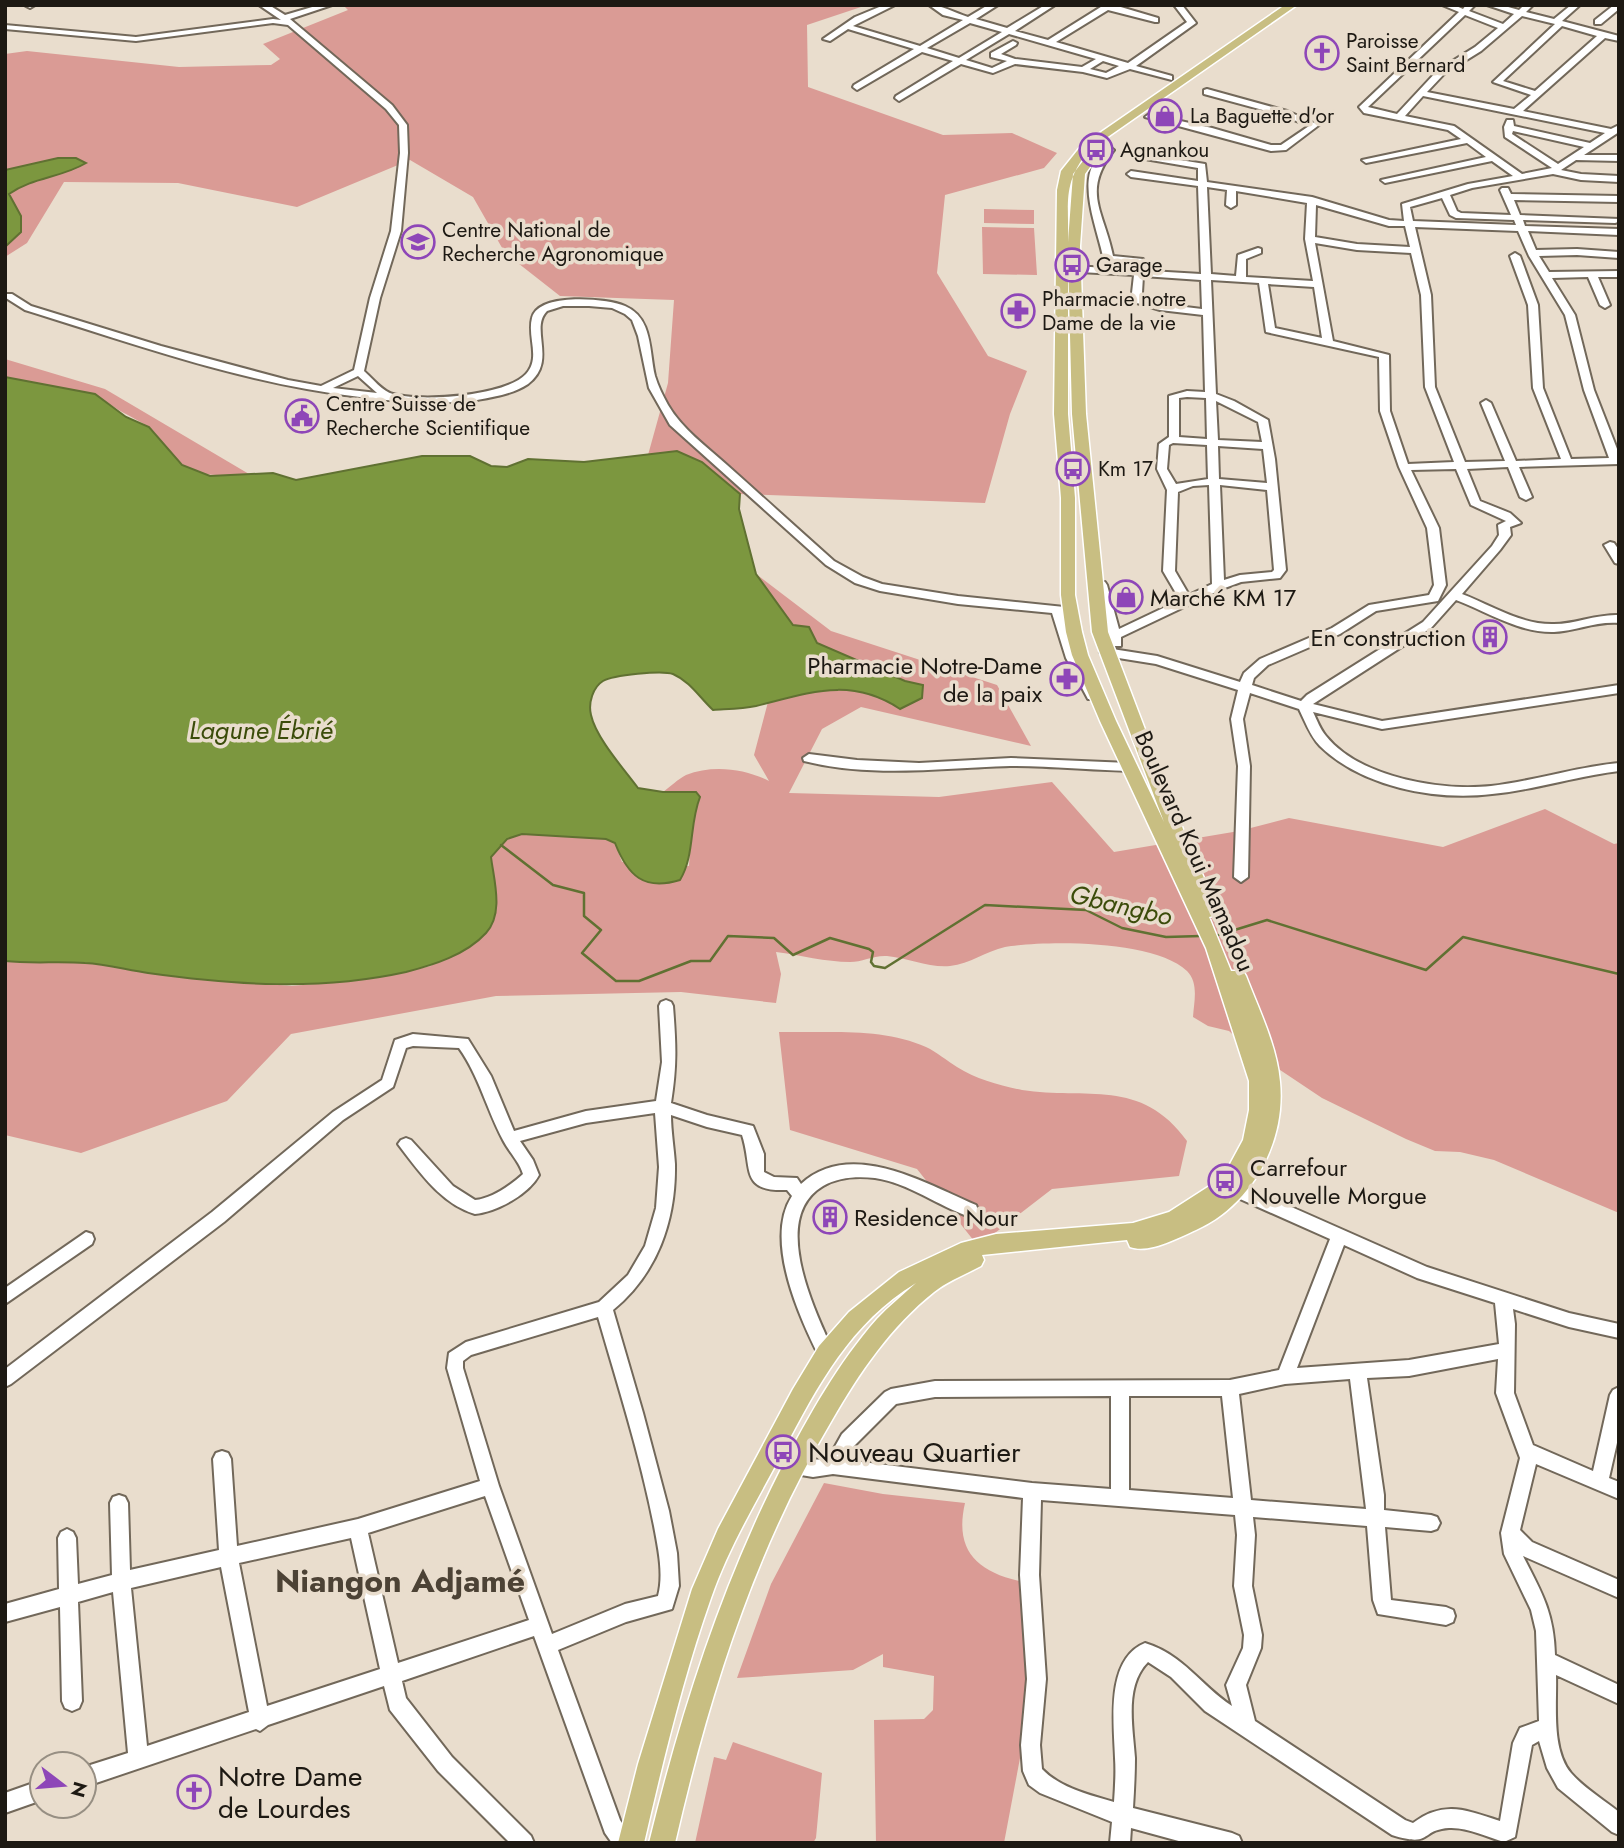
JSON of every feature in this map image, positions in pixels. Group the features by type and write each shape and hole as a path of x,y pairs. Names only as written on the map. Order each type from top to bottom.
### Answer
{"main road":[{"name":"Boulevard Koui Mamadou","path":"631,1843 650,1764 700,1597 726,1537 826,1353 856,1318 886,1292 930,1265 961,1252 996,1243 1133,1231 1175,1219 1218,1191 1237,1170 1253,1141 1259,1110 1258,1081 1217,938 1184,888 1168,847 1108,721 1080,655 1074,632 1063,611 1068,498 1061,414 1069,268 1079,174 1100,148 1149,117 1297,7"},
{"name":"Boulevard Koui Mamadou","path":"662,1843 684,1752 709,1669 736,1594 795,1467 850,1368 914,1295 946,1272 982,1258 1014,1252 1110,1246 1164,1235 1199,1219 1237,1190 1252,1171 1265,1144 1273,1114 1270,1081 1263,1054 1106,652 1107,634 1089,540 1064,179 1072,161 1102,135 1297,7"},
{"path":"1074,632 1107,634"}],"street":[{"path":"263,5 389,107 403,125 404,153 396,231 375,298 359,372"},
{"path":"8,29 113,39 168,36 281,19 328,5"},
{"path":"827,39 846,26 891,5"},
{"path":"933,5 943,12 1126,67"},
{"path":"857,88 994,5"},
{"path":"899,99 1051,5"},
{"path":"1013,43 994,55 1014,61 1083,70 1107,76 1126,67 1192,23 1178,5"},
{"path":"1446,5 1468,8 1504,27"},
{"path":"1491,5 1619,39"},
{"path":"1398,118 1441,72 1467,58 1529,5"},
{"path":"1537,94 1497,82 1576,5"},
{"path":"1598,22 1619,5"},
{"path":"1049,43 1109,6 1155,20"},
{"path":"1468,8 1363,107 1367,111 1451,128 1522,177"},
{"path":"846,26 993,71 1014,61"},
{"path":"1619,27 1604,35 1517,112 1508,127 1508,135 1556,170 1581,177 1619,179"},
{"path":"1049,43 1126,67"},
{"path":"1083,70 1100,60"},
{"path":"1149,117 1209,130 1271,148 1283,148 1315,124 1207,92"},
{"path":"1421,93 1615,133"},
{"path":"1508,127 1591,146"},
{"path":"1615,133 1619,144"},
{"path":"1304,706 1311,698 1414,635 1496,548 1505,535 1504,525 1515,523 1506,515 1475,503 1462,464 1444,429 1430,387 1426,295 1405,206 1444,193 1556,170 1615,133"},
{"path":"1366,160 1470,140"},
{"path":"1110,150 1097,164 1091,181 1093,205 1110,264"},
{"path":"1133,154 1201,164 1218,586"},
{"path":"1575,157 1619,158"},
{"path":"1385,180 1495,158"},
{"path":"1131,174 1312,200 1369,220 1408,225 1523,230 1618,227"},
{"path":"1501,181 1546,275 1548,306 1538,388 1567,462"},
{"path":"1231,205 1232,188"},
{"path":"1444,193 1457,215 1517,216 1618,227"},
{"path":"1508,197 1619,199"},
{"path":"1604,199 1618,227"},
{"path":"1312,200 1309,217 1310,239 1328,342"},
{"path":"1310,239 1357,247 1416,250"},
{"path":"1241,278 1241,257 1258,251"},
{"path":"1534,253 1619,256"},
{"path":"1404,467 1618,461 1589,390 1570,315 1548,306 1515,256"},
{"path":"1069,268 1110,264 1142,272 1316,284"},
{"path":"1142,272 1137,293 1140,301 1207,312"},
{"path":"1546,275 1619,274"},
{"path":"1592,275 1605,305"},
{"path":"1241,877 1244,766 1237,719 1243,687 1251,672 1264,662 1347,625 1365,611 1420,602 1438,594 1440,585 1433,528 1404,467 1384,404 1384,355 1270,330 1263,280"},
{"path":"9,296 28,309 245,373 317,391 388,397 460,398 509,389 529,379 538,365 536,318 543,309 556,304 582,303 620,307 639,323 650,374 659,399 674,423 830,563 880,587 958,600 1063,611 1062,633 1083,681 1108,721"},
{"path":"317,391 359,372"},
{"path":"359,372 388,397"},
{"path":"1124,653 1107,634 1218,586 1240,579 1276,575 1280,570 1263,420 1212,394 1195,391 1172,398 1174,432 1171,440"},
{"path":"1486,403 1526,497"},
{"path":"1187,601 1169,571 1173,490 1162,469 1164,444 1171,440 1268,446"},
{"path":"1173,490 1180,485 1270,487"},
{"path":"1611,545 1619,561"},
{"path":"1454,595 1535,627 1568,626 1600,617 1619,619 1619,605"},
{"path":"1106,652 1124,653 1304,706 1382,725 1619,689"},
{"path":"1304,706 1322,740 1334,751 1360,767 1399,781 1426,786 1492,790 1566,773 1619,767"},
{"path":"809,758 919,767 1012,762 1129,766"},
{"path":"624,1843 612,1826 490,1486 455,1368 455,1358 466,1349 604,1308 622,1295 644,1269 658,1238 667,1166 663,1106 670,1068 666,1006"},
{"path":"5,1379 218,1217 338,1116 388,1083 400,1044 423,1040 463,1043 472,1055 510,1139 530,1167 531,1175 484,1207 474,1207 466,1205 435,1177 406,1144"},
{"path":"510,1139 586,1117 663,1106 707,1121 748,1130 756,1154 756,1175 772,1184 791,1183 800,1195"},
{"path":"826,1353 806,1311 792,1247 789,1222 800,1195 822,1177 854,1171 877,1172 970,1210"},
{"path":"1237,1190 1423,1273 1569,1320 1619,1331"},
{"path":"1285,1376 1339,1237"},
{"path":"5,1297 86,1239"},
{"path":"1503,1299 1507,1324 1505,1393 1527,1451 1528,1469 1510,1534 1513,1554 1540,1608 1548,1728 1557,1768 1565,1780 1619,1825"},
{"path":"548,1645 625,1613 665,1602 671,1594 672,1579 661,1509 604,1308"},
{"path":"833,1466 848,1440 891,1397 935,1389 1230,1388 1285,1376 1409,1368 1507,1350"},
{"path":"1358,1372 1375,1495 1382,1600 1385,1608 1446,1616"},
{"path":"1230,1388 1247,1535 1243,1586 1253,1635 1252,1647 1236,1685 1247,1728"},
{"path":"1120,1389 1120,1497"},
{"path":"1600,1483 1619,1395"},
{"path":"1527,1451 1619,1491"},
{"path":"222,1459 228,1556 260,1721"},
{"path":"795,1467 813,1469 833,1466 1032,1491 1432,1523"},
{"path":"5,1613 68,1598 121,1581 358,1528 490,1486"},
{"path":"1032,1491 1030,1584 1038,1682 1031,1769 1042,1786 1053,1791 1200,1837 1232,1843"},
{"path":"119,1503 121,1581 138,1759"},
{"path":"358,1528 397,1703 445,1764 524,1843"},
{"path":"1510,1534 1526,1548 1619,1589"},
{"path":"67,1538 72,1701"},
{"path":"98,1772 260,1721 540,1625"},
{"path":"1120,1843 1125,1759 1120,1719 1122,1702 1133,1666 1145,1652 1158,1656 1178,1670 1202,1696 1247,1728 1399,1828 1415,1834 1433,1820 1445,1816 1504,1832 1508,1830 1523,1743 1527,1735 1548,1728"},
{"path":"1545,1660 1619,1695"},
{"path":"5,1803 28,1795"}],"shaded area":[{"path":"343,5 867,5 807,25 808,87 943,135 1012,133 1057,153 1044,168 945,195 937,273 988,356 1027,371 1010,414 985,503 740,494 702,462 677,451 648,455 668,383 674,300 560,296 505,253 473,197 410,160 297,207 178,183 64,182 27,243 5,257 5,247 21,232 21,216 9,194 23,184 43,178 26,165 5,170 5,54 27,51 179,67 271,65 280,59 263,44 348,10"},
{"path":"984,209 1034,210 1034,224 984,223"},
{"path":"982,227 1034,228 1037,275 983,274"},
{"path":"5,359 105,389 249,474 217,475 188,468 171,454 157,435 143,423 89,395 7,378"},
{"path":"756,574 831,631 997,685 1031,746 861,707 822,729 789,793 939,797 1052,782 1114,852 1239,831 1289,818 1443,847 1545,809 1614,844 1619,843 1619,1213 1494,1160 1460,1152 1435,1151 1322,1098 1250,1050 1229,1031 1208,1026 1193,1017 1193,981 1187,971 1172,961 1126,948 1073,943 1005,947 950,966 887,956 841,962 776,952 781,974 776,1003 681,992 496,996 291,1034 227,1101 81,1153 5,1135 5,961 86,963 204,979 292,986 376,978 431,966 493,876 491,857 507,839 522,834 606,839 615,843 622,862 689,866 692,822 700,797 696,792 663,792 686,775 707,770 729,769 750,773 769,781 754,755 768,702 820,691 851,690 883,699 900,709 922,685 905,681 817,643 809,627 793,625"},
{"path":"779,1032 854,1032 891,1036 926,1047 964,1071 1006,1086 1022,1090 1111,1095 1131,1099 1151,1107 1169,1121 1187,1141 1179,1176 1052,1189 978,1246 917,1169 790,1130"},
{"path":"824,1483 883,1494 965,1503 963,1534 973,1557 993,1572 1023,1582 1027,1721 1004,1843 876,1843 874,1720 924,1719 933,1710 934,1676 883,1667 883,1654 853,1670 737,1678 771,1584"},
{"path":"733,1742 822,1773 816,1838 813,1843 695,1843 714,1757 726,1760"}],"water":[{"path":"58,158 76,158 86,163 18,188 9,194 21,216 21,232 5,247 5,170"},
{"name":"Lagune Ébrié","path":"5,377 95,394 126,417 149,427 182,465 210,476 273,473 296,480 422,456 470,456 491,466 507,467 528,459 584,462 677,451 702,462 740,494 739,509 756,574 793,625 809,627 817,643 905,681 923,685 922,698 900,709 864,693 829,690 751,707 713,710 690,685 673,674 638,674 603,681 596,687 591,701 590,710 594,724 611,753 638,788 663,792 696,792 700,797 688,860 680,880 656,884 639,878 626,864 615,843 606,839 522,834 507,839 491,857 496,906 492,925 486,933 459,953 406,972 342,982 277,984 180,977 93,964 5,961"}],"waterway":[{"name":"Gbangbo","path":"501,845 553,885 584,893 584,916 601,930 582,953 616,981 639,981 691,961 710,961 728,936 774,938 793,955 830,938 869,949 873,952 871,962 874,966 885,968 985,905 1086,910 1122,928 1166,937 1201,936"},
{"name":"Gbangbo","path":"1215,936 1267,920 1426,970 1463,937 1619,974"}],"place":[{"name":"Paroisse Saint Bernard","path":"1322,53"},
{"name":"La Baguette d'or","path":"1165,116"},
{"name":"Agnankou","path":"1096,150"},
{"name":"Centre National de Recherche Agronomique","path":"418,242"},
{"name":"Garage","path":"1072,265"},
{"name":"Pharmacie notre Dame de la vie","path":"1018,311"},
{"name":"Centre Suisse de Recherche Scientifique","path":"302,416"},
{"name":"Km 17","path":"1073,469"},
{"name":"Marché KM 17","path":"1126,597"},
{"name":"En construction","path":"1490,637"},
{"name":"Pharmacie Notre-Dame de la paix","path":"1067,679"},
{"name":"Carrefour Nouvelle Morgue","path":"1225,1181"},
{"name":"Residence Nour","path":"830,1217"},
{"name":"Nouveau Quartier","path":"783,1452"},
{"name":"Notre Dame de Lourdes","path":"194,1792"}],"district":[{"name":"Niangon Adjamé","path":"400,1581"}]}
